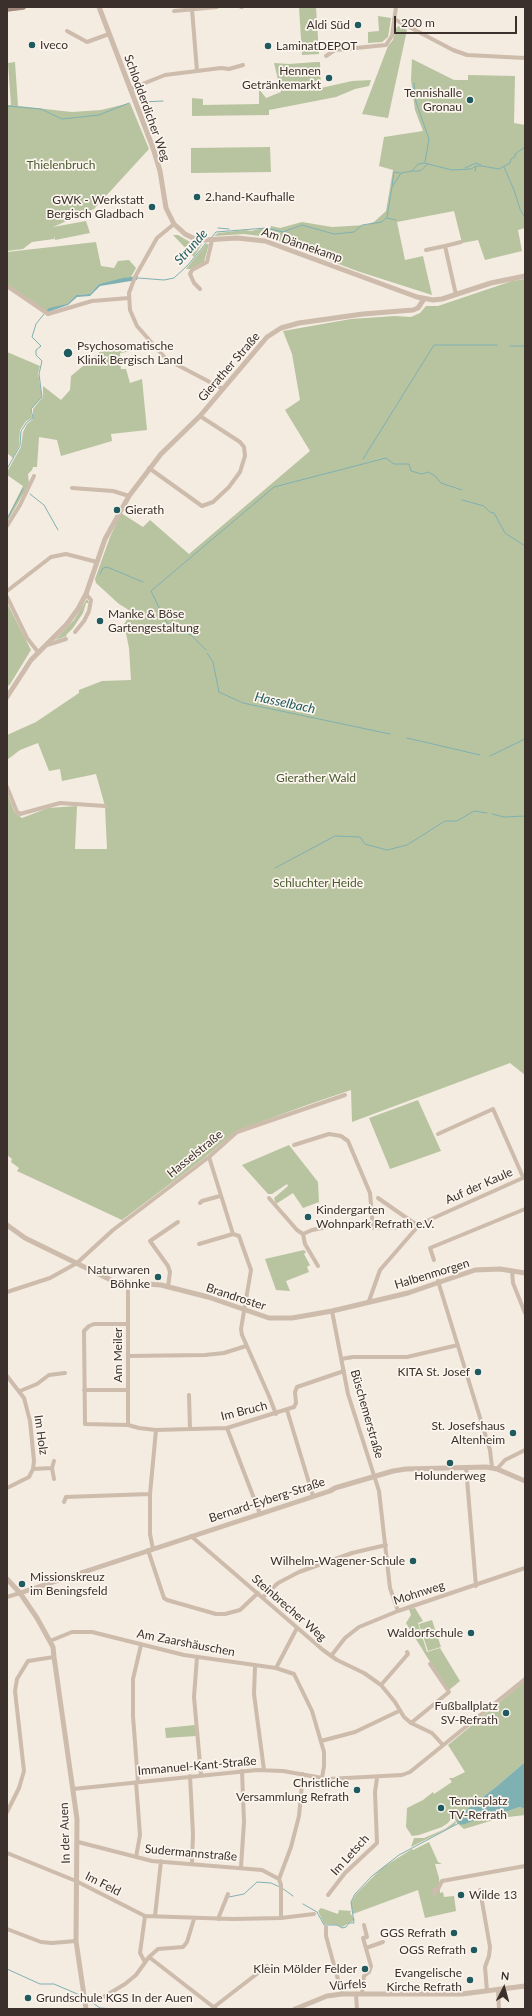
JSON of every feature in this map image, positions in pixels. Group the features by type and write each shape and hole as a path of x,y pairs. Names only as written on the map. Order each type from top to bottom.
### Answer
{"main road":[{"path":"7,9 24,7"}],"street":[{"name":"Schlodderdicher Weg","path":"99,7 153,148 160,171 166,208 174,224"},
{"path":"174,11 217,7"},
{"path":"326,56 335,50 386,45 390,40 396,7"},
{"path":"192,9 197,72"},
{"path":"394,19 453,50 467,55 525,58"},
{"path":"67,31 87,42 109,34"},
{"path":"130,89 165,75 229,69 244,65"},
{"path":"174,224 157,238 134,279 129,298 130,310 137,326 162,355 172,363 223,389"},
{"name":"Am Dännekamp","path":"174,224 185,234 193,238 209,240 237,238 264,241 424,299"},
{"path":"200,289 194,283 190,274 192,270 207,262 209,240"},
{"path":"426,250 461,242"},
{"path":"445,246 456,295"},
{"path":"424,299 442,299 491,283 525,276"},
{"path":"7,286 45,313 92,302 129,298"},
{"name":"Gierather Straße","path":"7,697 31,660 44,645 67,624 78,609 86,594 97,562 116,518 129,496 149,468 174,440 200,416 267,337 281,328 299,323 332,317 413,310 418,308 424,299"},
{"path":"149,468 202,506 213,502 228,487 238,475 244,462 246,452 240,442 200,416"},
{"path":"7,526 20,505 34,476"},
{"path":"72,488 113,491 129,496"},
{"path":"7,591 51,557 66,554 97,562"},
{"name":"Gierather Straße","path":"75,632 84,621 89,611 91,600 86,594"},
{"path":"7,597 27,638 38,652"},
{"path":"44,645 66,639"},
{"path":"7,787 17,812 20,814 60,803 105,806"},
{"name":"Hasselstraße","path":"7,1292 50,1278 77,1263 113,1230 209,1158 237,1132 345,1095"},
{"name":"Auf der Kaule","path":"369,1302 380,1270 420,1224 524,1177 493,1109 438,1134"},
{"path":"294,1145 329,1134 340,1136 348,1140 370,1194 373,1228"},
{"path":"209,1158 220,1196 234,1234"},
{"path":"200,1203 202,1201 220,1196"},
{"path":"269,1198 297,1230 303,1234 305,1244 318,1266"},
{"path":"378,1198 410,1221 420,1224"},
{"path":"434,1260 430,1248 525,1209"},
{"path":"303,1234 312,1230 333,1226 373,1228 400,1227 405,1226 410,1221"},
{"path":"168,1287 170,1272 168,1266 150,1241 178,1222"},
{"name":"Brandroster","path":"7,1225 25,1238 116,1282 128,1284 153,1284 168,1287 208,1297 263,1316 280,1318 332,1310 369,1302"},
{"path":"199,1244 234,1234 240,1236 251,1270 241,1329 246,1346 276,1414"},
{"name":"Halbenmorgen","path":"369,1302 408,1293 438,1281 475,1270 488,1269 525,1273"},
{"path":"512,1271 513,1283 525,1313"},
{"path":"438,1281 495,1468 505,1460 525,1450"},
{"name":"Am Meiler","path":"128,1284 128,1425"},
{"name":"Büschemerstraße","path":"332,1310 348,1394 379,1491 390,1588 398,1610"},
{"path":"128,1324 94,1324 86,1328 83,1334 84,1390 128,1390"},
{"path":"341,1359 353,1357 407,1357 458,1345"},
{"path":"128,1356 205,1355 224,1353 246,1346"},
{"path":"313,1496 287,1410 295,1405 295,1392 297,1387 344,1371"},
{"path":"20,1391 37,1384 49,1375 64,1373"},
{"name":"Im Holz","path":"7,1376 20,1391 27,1409 34,1456 33,1469 25,1480 7,1488"},
{"name":"Im Bruch","path":"84,1390 85,1424 128,1425 156,1430 227,1428 287,1410"},
{"path":"189,1395 190,1430"},
{"path":"227,1428 260,1514"},
{"path":"156,1430 150,1494 150,1550 164,1598 216,1614 225,1614 240,1610 258,1593"},
{"path":"54,1461 52,1468 54,1479"},
{"path":"33,1469 52,1468"},
{"path":"466,1468 476,1586"},
{"name":"Bernard-Eyberg-Straße","path":"20,1592 375,1475 406,1469 495,1468 525,1481"},
{"path":"64,1502 66,1497 150,1494"},
{"name":"Steinbrecher Weg","path":"191,1536 264,1597 296,1628 331,1656 364,1673 382,1685 404,1717 411,1723 432,1732 443,1745"},
{"path":"264,1597 278,1583 299,1572 352,1553 386,1545"},
{"name":"Mohnweg","path":"331,1656 350,1633 359,1627 398,1610 476,1586 525,1568"},
{"name":"In der Auen","path":"7,1579 20,1592 50,1641 54,1657 73,1789 78,1842 76,1881 76,1941 86,2009"},
{"path":"7,1597 20,1592"},
{"path":"276,1668 296,1628"},
{"name":"Am Zaarshäuschen","path":"50,1641 61,1635 92,1632 141,1645 197,1657 276,1668 291,1672 297,1678 314,1716 325,1758 322,1778"},
{"path":"136,1857 140,1835 133,1716 134,1679 141,1645"},
{"path":"382,1685 408,1654 406,1652"},
{"path":"7,1812 19,1788 24,1771 15,1691 17,1679 28,1661 54,1657"},
{"path":"197,1657 194,1697 201,1775"},
{"path":"411,1723 449,1692 430,1664"},
{"path":"255,1666 254,1694 264,1770"},
{"name":"Immanuel-Kant-Straße","path":"73,1789 190,1776 264,1770 303,1774 322,1778 377,1778 402,1775 410,1772 525,1679"},
{"path":"321,1742 355,1732 400,1711"},
{"path":"241,1867 244,1822 242,1772"},
{"path":"281,1918 281,1885 279,1879 291,1847 299,1816 303,1774"},
{"path":"190,1776 193,1834 192,1863"},
{"name":"Im Letsch","path":"328,1895 344,1873 377,1843 375,1792 377,1778"},
{"name":"Sudermannstraße","path":"78,1842 136,1857 160,1861 262,1870 279,1879"},
{"name":"Im Feld","path":"7,1853 76,1881 145,1916 163,1915 194,1919 218,1919 281,1918 314,1914"},
{"path":"155,1916 160,1861"},
{"path":"435,1894 434,1890 438,1889 442,1881 525,1866"},
{"path":"480,1890 490,1947 489,1956 484,1967 487,1992"},
{"path":"218,1919 228,1894"},
{"path":"145,1916 140,1953 145,1962"},
{"path":"85,1997 100,1999 112,1992 136,1975 145,1962 158,1949 179,1948 185,1945 194,1919"},
{"path":"362,1993 364,1976 369,1972 371,1966 363,1938 367,1937 364,1925"},
{"path":"326,1927 326,1936 342,1994"},
{"path":"7,1929 41,1942 52,1943 76,1941"},
{"path":"366,1948 383,1942"},
{"path":"149,1958 215,2008 267,1966"},
{"name":"Vürfels","path":"295,2009 327,1996 342,1994 454,1994 487,1992 525,1986"},
{"path":"498,1990 499,2009"},
{"path":"356,1994 357,2009"}],"green space":[{"path":"299,7 316,7 319,54 302,55"},
{"path":"378,16 391,18 388,37 382,42 368,43 368,32 379,31"},
{"path":"398,26 407,30 388,118 362,114 388,46 393,40"},
{"path":"412,59 454,80 468,80 468,75 515,76 514,123 525,125 525,228 518,230 522,251 485,260 478,240 462,243 454,211 397,222 405,260 423,256 432,295 357,271 271,238 269,234 271,226 280,228 302,222 332,227 366,225 374,222 386,211 393,170 379,166 384,137 423,131 415,110 411,80"},
{"name":"Thielenbruch","path":"15,62 18,106 72,112 101,110 130,103 149,149 94,209 53,227 86,221 90,233 55,240 54,236 54,239 32,242 23,249 7,251 7,105 11,105 8,63"},
{"path":"320,62 321,88 352,81 371,80 369,86 355,89 336,97 269,110 269,115 192,116 192,98 203,99 203,105 259,104 259,89 266,98 281,92 274,63 289,64"},
{"path":"270,147 271,172 191,173 191,148"},
{"path":"266,228 264,233 260,236 244,234 214,236 218,233 245,230 251,231"},
{"path":"173,235 178,235 190,242 202,244 194,257"},
{"path":"96,242 101,266 114,268 118,261 129,260 136,268 131,277 99,284 90,294 76,295 67,304 46,311 7,284 7,252"},
{"path":"206,244 209,244 204,262 190,269 186,269"},
{"name":"Schluchter Heide","path":"525,279 525,1075 510,1063 352,1122 351,1090 307,1105 236,1131 203,1159 122,1220 17,1171 19,1168 11,1162 12,1159 7,1155 7,793 15,813 22,818 48,808 77,806 75,849 107,849 105,806 96,774 62,781 60,769 49,771 38,743 20,750 7,760 7,735 36,722 79,693 79,690 102,681 131,680 129,648 124,624 132,612 119,604 96,583 95,579 110,537 121,513 143,527 150,520 189,554 310,451 285,410 300,400 292,354 283,331 351,319 395,316 411,317 420,313 426,306 438,306 512,281"},
{"path":"132,343 132,351 120,353 121,369 126,369 130,383 142,379 147,430 111,434 112,441 61,456 57,440 39,437 37,467 33,467 28,474 29,484 7,522 7,518 23,486 7,475 7,472 21,447 23,432 27,424 33,419 33,409 43,397 43,386 61,400 70,390 71,376 101,351"},
{"path":"7,352 40,366 38,373 42,397 31,409 32,418 26,421 20,430 19,446 13,458 7,453"},
{"path":"87,599 89,603 86,603 83,613 73,628 66,635 67,636 55,640 74,620"},
{"path":"7,603 31,650 9,686 7,683"},
{"path":"418,1100 441,1151 390,1169 369,1118"},
{"path":"289,1145 318,1182 319,1202 303,1208 293,1193 276,1204 274,1198 288,1186 287,1184 272,1194 268,1194 242,1165"},
{"path":"304,1250 306,1252 304,1254 310,1265 307,1267 309,1272 286,1281 290,1291 276,1290 265,1259"},
{"path":"415,1608 423,1621 418,1623 427,1652 440,1648 460,1681 448,1691 406,1623 411,1615 409,1609"},
{"path":"432,1620 441,1647 428,1651 419,1624"},
{"path":"525,1681 525,1762 466,1810 461,1825 497,1812 505,1812 520,1807 525,1809 525,1815 500,1818 464,1829 456,1822 455,1825 411,1847 414,1838 424,1838 445,1829 456,1821 453,1816 448,1823 442,1827 412,1836 406,1827 407,1808 423,1800 433,1792 434,1794 452,1782 449,1778 453,1778 465,1772 448,1745"},
{"path":"195,1725 196,1736 166,1738 165,1728"},
{"path":"429,1842 438,1862 442,1864 435,1864 439,1878 440,1893 443,1892 444,1897 454,1896 456,1911 425,1918 418,1890 353,1914 351,1903 356,1894 382,1868 412,1849 413,1850"},
{"path":"321,1908 338,1914 339,1910 351,1911 350,1913 355,1920 342,1927 324,1924 318,1911"}],"water":[{"path":"138,276 137,280 100,286 90,296 77,297 68,305 48,312 46,311 49,308 67,304 76,295 90,294 99,284"},
{"path":"525,1762 525,1809 520,1807 505,1812 496,1812 461,1825 457,1821 458,1817 466,1810"}],"waterway":[{"path":"414,83 416,102 429,139 425,162"},
{"path":"143,102 163,101"},
{"path":"7,106 41,109 62,119 99,115 129,103"},
{"name":"Strunde","path":"211,238 216,232 266,228 283,232 302,225 334,234 354,232 362,225 382,222 387,217 392,187 401,173 412,171 418,164 424,163 452,170 471,169 476,166 499,169 510,163 511,159 515,157 515,154 525,147"},
{"name":"Strunde","path":"465,168 476,163 481,165"},
{"name":"Strunde","path":"412,171 420,171 428,164"},
{"name":"Strunde","path":"475,171 476,166"},
{"path":"504,167 525,218"},
{"name":"Strunde","path":"392,185 394,172 400,173"},
{"path":"387,218 396,220"},
{"name":"Strunde","path":"218,228 229,229"},
{"name":"Strunde","path":"138,278 164,280 174,278 188,265 206,243"},
{"name":"Strunde","path":"7,469 20,446 21,431 27,422 33,418 31,409 42,397 39,374 42,361 36,355 36,350 41,346 32,337 36,324 44,314"},
{"path":"363,459 434,345 497,345"},
{"path":"510,346 525,346"},
{"path":"206,650 191,635 172,628 165,620 151,591 274,487 386,458 394,464 409,464 411,471 422,474 428,472 435,476 441,483 462,490"},
{"name":"Hasselbach","path":"7,519 23,489"},
{"name":"Hasselbach","path":"30,494 44,505 58,530"},
{"path":"462,500 484,506 490,512 494,513 505,533 525,546"},
{"name":"Hasselbach","path":"100,574 103,568 107,567 143,582"},
{"name":"Hasselbach","path":"207,653 213,662 219,692 243,703 390,734"},
{"name":"Hasselbach","path":"407,738 480,755"},
{"name":"Hasselbach","path":"490,756 525,739"},
{"path":"275,868 335,836 360,837 365,844 387,850 407,845 445,821 457,821 474,811 487,813"},
{"path":"492,814 504,817 525,816"},
{"path":"303,1904 317,1912 324,1925 337,1925 342,1928 346,1927 349,1923 354,1923 351,1902 355,1894 372,1876 399,1855 459,1823"},
{"path":"229,1897 244,1894 257,1882 271,1883 280,1887"},
{"path":"282,1888 293,1896"},
{"path":"7,1969 40,1984 54,1984 82,1996"},
{"path":"87,1999 100,2008 114,2009"}],"place":[{"name":"Aldi Süd","path":"358,25"},
{"name":"Iveco","path":"32,45"},
{"name":"LaminatDEPOT","path":"268,46"},
{"name":"Hennen Getränkemarkt","path":"329,78"},
{"name":"Tennishalle Gronau","path":"470,100"},
{"name":"2.hand-Kaufhalle","path":"197,197"},
{"name":"GWK - Werkstatt Bergisch Gladbach","path":"152,207"},
{"name":"Psychosomatische Klinik Bergisch Land","path":"68,353"},
{"name":"Gierath","path":"117,510"},
{"name":"Manke & Böse Gartengestaltung","path":"100,621"},
{"name":"Kindergarten Wohnpark Refrath e.V.","path":"308,1217"},
{"name":"Naturwaren Böhnke","path":"158,1277"},
{"name":"KITA St. Josef","path":"478,1372"},
{"name":"St. Josefshaus Altenheim","path":"513,1433"},
{"name":"Holunderweg","path":"450,1463"},
{"name":"Wilhelm-Wagener-Schule","path":"413,1561"},
{"name":"Missionskreuz im Beningsfeld","path":"22,1584"},
{"name":"Waldorfschule","path":"471,1633"},
{"name":"Fußballplatz SV-Refrath","path":"506,1713"},
{"name":"Christliche Versammlung Refrath","path":"357,1790"},
{"name":"Tennisplatz TV-Refrath","path":"441,1808"},
{"name":"Wilde 13","path":"461,1895"},
{"name":"GGS Refrath","path":"454,1933"},
{"name":"OGS Refrath","path":"474,1950"},
{"name":"Klein Mölder Felder","path":"365,1969"},
{"name":"Evangelische Kirche Refrath","path":"470,1980"},
{"name":"Grundschule KGS In der Auen","path":"28,1998"}],"park label":[{"name":"Gierather Wald","path":"316,778"}]}
